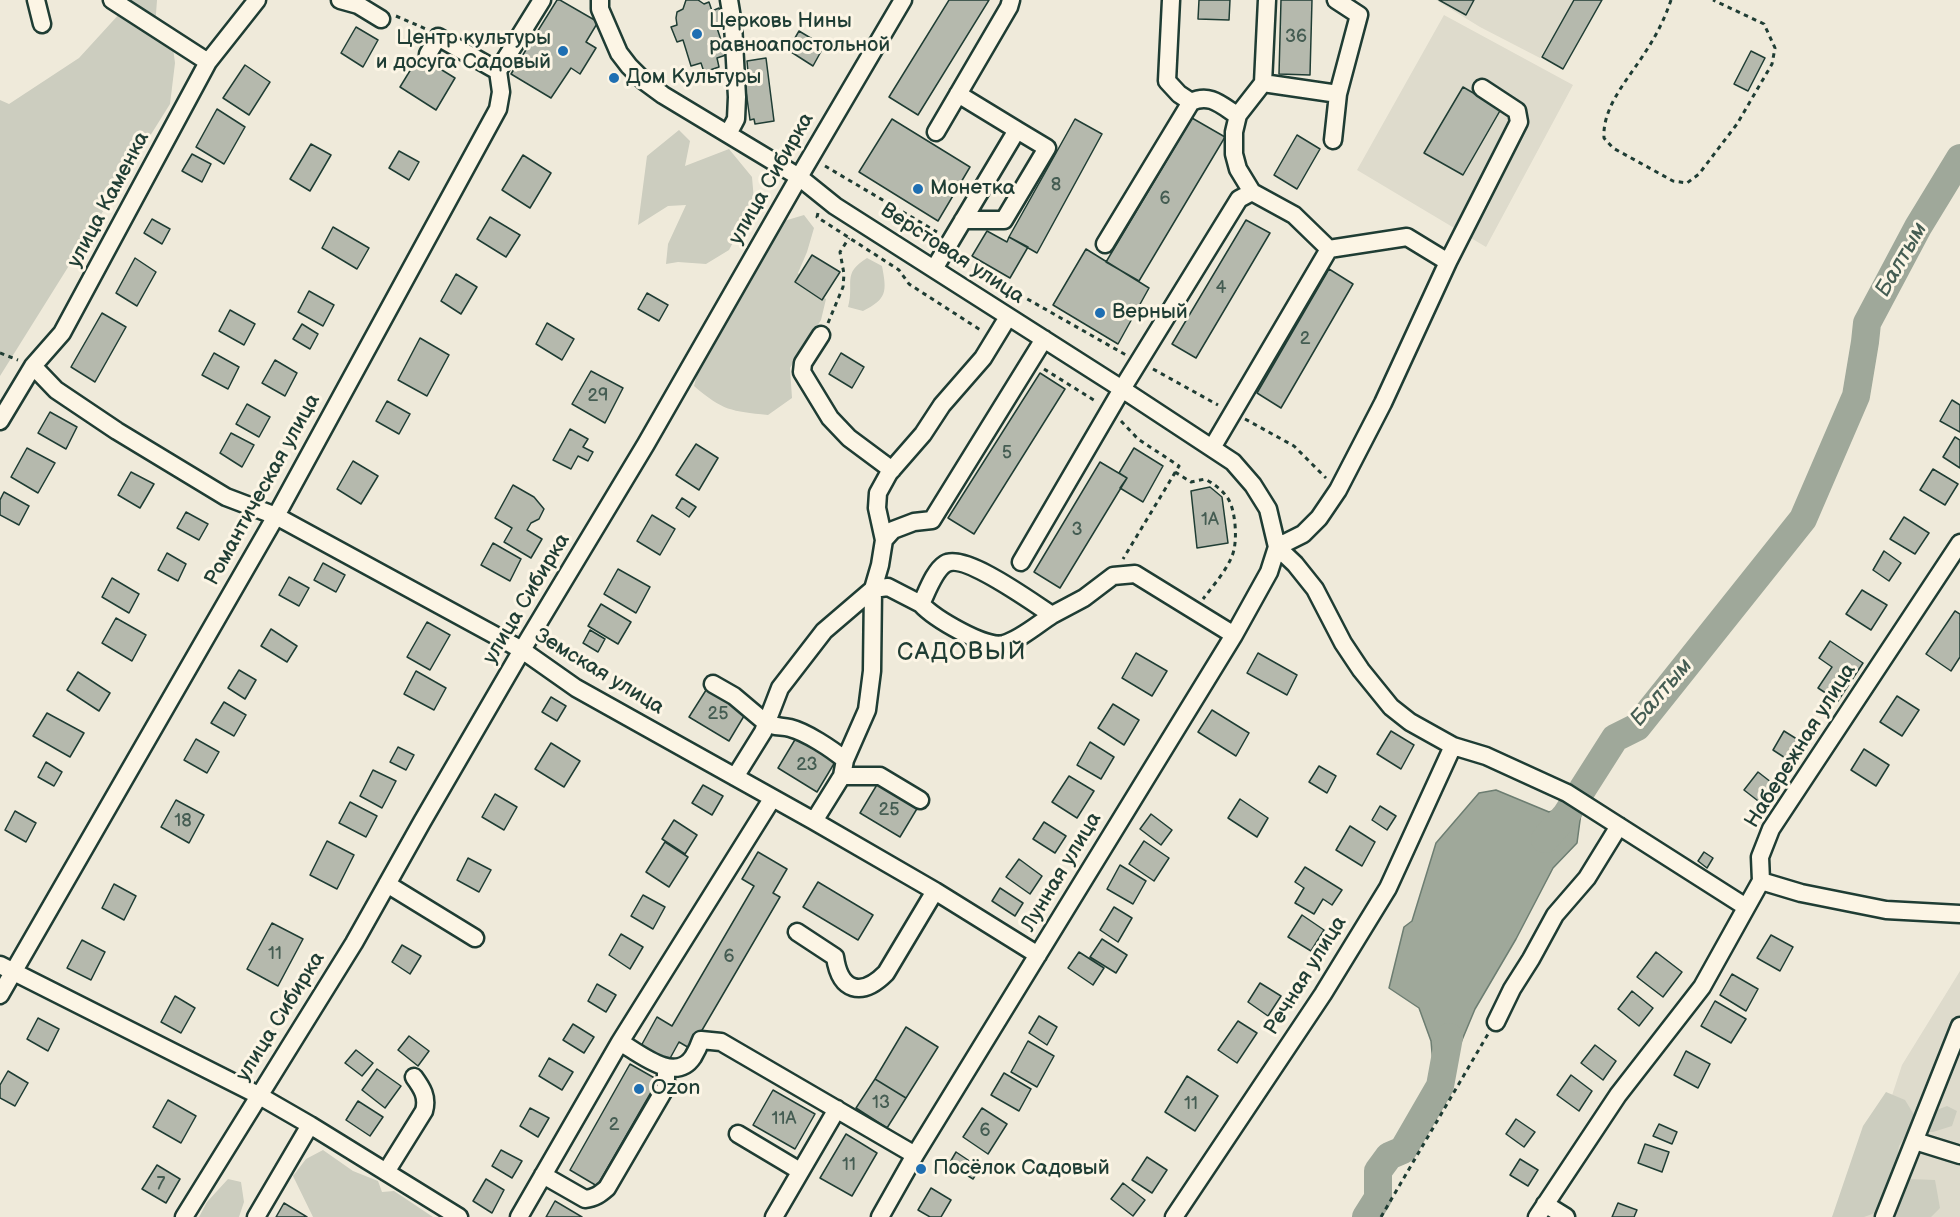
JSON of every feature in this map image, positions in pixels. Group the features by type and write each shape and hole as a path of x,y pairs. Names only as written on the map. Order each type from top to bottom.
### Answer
{"street":[{"path":"36,0 42,24"},
{"path":"112,0 208,63"},
{"name":"улица Каменка","path":"0,421 33,366 62,333 208,63 257,0"},
{"path":"340,0 357,5 381,19"},
{"path":"428,54 438,37 498,71 542,0"},
{"name":"Верстовая улица","path":"600,0 600,9 614,41 629,66 663,95 799,177 835,206 1122,388 1233,462 1253,485 1268,509 1277,547"},
{"path":"728,134 736,118 737,97 733,24 729,0"},
{"name":"улица Сибирка","path":"184,1217 354,943 522,650 646,444 903,0"},
{"path":"936,132 1011,0"},
{"path":"1171,0 1167,81 1179,94 1191,102"},
{"path":"1267,0 1263,83 1238,116 1233,132 1234,154 1238,169 1252,192 1294,215 1329,249"},
{"path":"1333,140 1338,94 1359,15 1336,0"},
{"name":"Романтическая улица","path":"0,995 6,969 276,516 498,109 501,92 498,71"},
{"path":"1263,83 1338,94"},
{"path":"1482,88 1517,111 1519,122 1448,262 1383,403 1335,494 1319,518 1303,534 1277,547 1295,564 1315,589 1343,643 1377,691 1391,707 1410,722 1453,746 1486,756 1567,793 1746,907"},
{"path":"958,94 1047,148 1004,220 963,220"},
{"path":"1105,244 1191,102 1200,98 1209,98 1238,116"},
{"path":"934,269 1017,130"},
{"path":"1021,562 1122,388 1239,199 1252,192"},
{"path":"1329,249 1407,237 1448,262"},
{"path":"1212,448 1329,249"},
{"path":"814,821 844,768 867,710 872,671 873,589 884,540 877,508 878,493 892,470 923,434 942,405 983,358 1008,317"},
{"path":"821,335 803,363 802,372 807,382 830,418 849,438 892,470"},
{"path":"884,540 893,530 914,522 932,520 1044,339"},
{"name":"Земская улица","path":"33,366 56,390 117,431 226,497 276,516 522,650 576,688 814,821 935,891 1038,955"},
{"name":"Набережная улица","path":"1541,1211 1618,1095 1702,987 1761,881 1760,857 1771,829 1960,543"},
{"name":"Лунная улица","path":"880,1217 915,1155 1234,635 1269,572 1277,547"},
{"path":"921,604 943,564 960,561 981,569 1052,615"},
{"path":"735,777 763,732 780,688 807,651 824,631 873,589 888,587 921,604 943,621 986,642 1004,644 1084,598 1113,576 1135,574 1145,578 1234,635"},
{"path":"713,684 751,708 766,723 799,731 844,768 880,776 920,800"},
{"name":"Речная улица","path":"1174,1217 1310,1014 1388,888 1453,746"},
{"path":"519,1217 620,1041 772,799"},
{"path":"1496,1022 1512,989 1555,915 1587,878 1619,826"},
{"path":"1761,881 1886,910 1960,914"},
{"path":"387,884 475,938"},
{"path":"797,932 835,957 842,980 851,988 865,988 875,984 886,973 935,891"},
{"path":"6,969 258,1095 459,1217"},
{"path":"1884,1217 1960,1026"},
{"path":"620,1041 666,1068 680,1068 692,1059 701,1040 721,1042 915,1155"},
{"path":"543,1175 585,1198 593,1198 607,1188 666,1087 666,1068"},
{"path":"386,1172 424,1111 426,1104 423,1090 414,1077"},
{"path":"774,1217 837,1109"},
{"path":"256,1217 310,1125"},
{"path":"738,1134 800,1171"},
{"path":"1916,1141 1960,1155"},
{"path":"1541,1211 1566,1217"}],"path":[{"path":"1671,0 1664,22 1610,107 1603,126 1604,138 1613,148 1673,181 1687,183 1700,174 1737,124 1772,64 1775,48 1764,24 1713,0"},
{"path":"381,19 388,15 395,15 438,37"},
{"path":"825,166 951,241 956,251 971,267 1294,446 1327,479 1335,494"},
{"path":"836,183 841,175"},
{"path":"821,335 838,304 843,287 844,274 840,252 849,238"},
{"path":"1175,472 1191,482 1205,479 1217,486 1229,499 1235,523 1236,543 1232,556 1195,610"},
{"path":"1381,1217 1496,1022"}],"shaded area":[{"path":"132,0 157,0 155,28 171,32 175,63 170,104 0,376 0,100 9,104 79,58"},
{"path":"1436,0 1574,0 1540,58 1480,27"},
{"path":"1444,15 1573,85 1486,247 1357,170"},
{"path":"679,130 690,141 685,166 729,149 752,177 755,212 741,227 729,250 706,264 678,262 666,264 668,244 686,205 668,206 638,225 647,156"},
{"path":"804,215 814,228 798,273 810,289 826,299 821,320 790,368 792,398 768,415 720,405 694,386 698,371 760,259 784,221"},
{"path":"867,258 882,266 885,288 877,303 863,311 848,307 850,280 854,269"},
{"path":"1496,790 1549,812 1567,807 1581,813 1577,843 1553,868 1516,939 1475,1009 1447,1076 1434,1075 1431,1041 1419,1008 1389,988 1404,927 1412,921 1436,843 1479,793"},
{"path":"1960,971 1960,1217 1852,1217 1902,1065"},
{"path":"1886,1092 1905,1100 1916,1118 1947,1106 1957,1111 1952,1126 1933,1132 1908,1131 1899,1146 1895,1171 1909,1179 1935,1180 1940,1208 1931,1217 1897,1217 1875,1213 1864,1217 1832,1217 1863,1126"},
{"path":"323,1150 353,1171 378,1181 382,1192 394,1191 433,1217 313,1217 293,1176 306,1159"},
{"path":"228,1179 241,1182 244,1202 239,1217 199,1217 207,1202"}],"building":[{"path":"557,0 598,22 586,42 596,48 580,74 571,68 551,98 511,74"},
{"name":"Церковь Нины равноапостольной","path":"686,0 698,0 704,4 709,2 712,11 719,8 724,25 717,28 726,55 717,58 719,67 704,72 701,63 691,66 683,40 677,42 671,27 677,25 677,12 683,9"},
{"path":"949,0 989,0 918,115 889,97"},
{"path":"1199,0 1230,0 1229,20 1198,19"},
{"path":"1281,0 1312,0 1310,75 1279,74"},
{"path":"1439,0 1474,0 1466,15"},
{"path":"1574,0 1602,0 1563,69 1542,57"},
{"path":"356,27 378,40 363,67 341,53"},
{"path":"799,31 824,46 813,66 788,50"},
{"path":"1751,51 1765,58 1748,91 1734,84"},
{"path":"419,56 455,78 436,110 400,87"},
{"path":"766,58 774,121 755,124 754,119 750,120 745,84 749,83 747,61"},
{"path":"245,65 270,82 249,115 223,98"},
{"path":"1463,87 1501,109 1463,175 1424,153"},
{"path":"217,109 245,127 224,164 196,147"},
{"path":"1192,118 1225,137 1139,281 1106,262"},
{"path":"892,119 970,167 938,221 859,172"},
{"path":"1075,119 1102,134 1037,253 1009,237"},
{"path":"1297,135 1320,149 1297,189 1274,175"},
{"path":"311,144 331,155 310,191 290,179"},
{"path":"399,151 419,162 409,180 389,168"},
{"path":"192,154 211,164 202,182 182,171"},
{"path":"523,155 551,173 530,208 502,190"},
{"path":"490,217 520,235 506,257 477,239"},
{"path":"152,219 170,229 162,244 144,233"},
{"path":"1246,220 1270,233 1196,358 1172,344"},
{"path":"333,227 369,248 357,269 322,248"},
{"path":"987,231 1007,242 1009,237 1028,247 1010,278 972,256"},
{"path":"1086,249 1149,288 1118,344 1053,305"},
{"path":"812,255 840,272 822,300 795,282"},
{"path":"135,258 156,272 137,306 116,293"},
{"path":"1329,269 1353,284 1281,408 1257,393"},
{"path":"456,274 477,287 461,314 441,301"},
{"path":"309,291 334,305 323,326 298,312"},
{"path":"647,293 668,305 659,321 638,309"},
{"path":"230,310 255,324 244,345 219,331"},
{"path":"102,313 126,327 95,382 71,367"},
{"path":"547,323 574,339 562,360 536,344"},
{"path":"302,324 318,334 310,349 293,339"},
{"path":"420,338 449,355 427,396 398,380"},
{"path":"214,353 239,367 228,389 202,375"},
{"path":"841,353 864,367 852,388 829,374"},
{"path":"275,360 297,373 285,396 262,383"},
{"path":"591,371 623,388 605,423 572,404"},
{"path":"1040,373 1065,389 974,534 948,518"},
{"path":"1952,400 1960,405 1960,432 1940,421"},
{"path":"387,401 410,414 399,434 376,421"},
{"path":"247,404 270,417 259,437 236,424"},
{"path":"50,412 77,427 66,449 38,433"},
{"path":"570,429 588,439 583,447 593,452 588,461 578,456 571,469 553,460"},
{"path":"231,433 254,445 242,467 220,453"},
{"path":"1955,437 1960,440 1960,468 1943,457"},
{"path":"696,444 718,458 699,490 676,475"},
{"path":"27,448 55,463 38,493 11,477"},
{"path":"1134,448 1163,466 1143,502 1120,488 1127,478 1119,473"},
{"path":"353,461 378,476 361,504 337,489"},
{"path":"1100,462 1127,478 1060,588 1034,572"},
{"path":"1933,469 1958,484 1945,505 1920,490"},
{"path":"131,472 154,484 140,508 118,495"},
{"path":"513,485 534,497 544,509 539,519 531,523 527,530 542,539 531,558 504,542 512,528 495,518"},
{"path":"1210,487 1222,497 1228,543 1197,548 1191,491"},
{"path":"4,492 29,506 19,525 0,515 0,500"},
{"path":"682,498 696,507 689,517 676,508"},
{"path":"186,512 208,524 199,540 177,528"},
{"path":"652,515 675,529 660,555 637,541"},
{"path":"1904,517 1929,533 1915,554 1890,539"},
{"path":"493,543 521,559 510,581 481,565"},
{"path":"1884,551 1901,563 1889,581 1873,570"},
{"path":"167,553 186,564 178,581 158,570"},
{"path":"323,563 345,575 336,592 314,580"},
{"path":"618,569 650,587 636,613 604,594"},
{"path":"289,577 309,588 299,606 279,595"},
{"path":"112,578 139,594 129,613 102,597"},
{"path":"1862,590 1887,605 1871,630 1846,614"},
{"path":"601,604 631,622 618,644 588,626"},
{"path":"1955,611 1960,614 1960,657 1951,671 1926,654"},
{"path":"116,618 146,635 132,661 102,643"},
{"path":"427,622 450,635 430,670 407,657"},
{"path":"271,629 297,646 287,662 261,646"},
{"path":"590,630 605,639 598,652 583,643"},
{"path":"1830,641 1863,663 1838,701 1818,688 1832,667 1819,658"},
{"path":"1136,653 1167,671 1152,696 1122,678"},
{"path":"1258,653 1297,675 1287,695 1247,673"},
{"path":"239,670 256,680 245,699 228,688"},
{"path":"416,671 446,688 434,710 404,694"},
{"path":"78,672 110,693 99,711 67,690"},
{"path":"708,687 747,711 729,741 689,717"},
{"path":"1897,696 1919,710 1902,736 1880,722"},
{"path":"551,697 566,706 557,721 542,712"},
{"path":"224,702 246,715 234,736 211,723"},
{"path":"1113,704 1139,720 1124,745 1098,728"},
{"path":"1212,710 1249,733 1236,756 1198,732"},
{"path":"47,713 84,733 70,757 33,736"},
{"path":"1391,731 1414,745 1401,769 1377,754"},
{"path":"1784,731 1808,746 1796,765 1773,750"},
{"path":"796,738 835,762 817,792 778,768"},
{"path":"196,739 219,752 207,773 184,760"},
{"path":"1090,742 1114,757 1101,779 1077,765"},
{"path":"551,743 580,761 564,787 535,769"},
{"path":"398,747 414,755 406,770 390,762"},
{"path":"1864,749 1889,765 1876,786 1851,770"},
{"path":"46,762 62,772 54,786 38,777"},
{"path":"1319,766 1336,776 1327,793 1309,782"},
{"path":"373,770 396,781 382,808 360,796"},
{"path":"1758,772 1776,786 1762,804 1744,790"},
{"path":"1069,776 1094,791 1077,818 1052,802"},
{"path":"878,783 918,807 900,837 860,813"},
{"path":"703,785 723,796 712,815 692,803"},
{"path":"495,794 517,807 504,830 482,817"},
{"path":"1240,799 1268,818 1257,837 1228,818"},
{"path":"176,800 204,815 189,843 161,827"},
{"path":"350,802 377,816 366,837 339,823"},
{"path":"1380,806 1396,816 1387,830 1372,820"},
{"path":"15,811 36,823 26,842 5,830"},
{"path":"1151,814 1172,830 1161,845 1140,829"},
{"path":"674,820 697,835 685,854 662,839"},
{"path":"1044,822 1066,836 1055,853 1033,839"},
{"path":"1350,826 1375,842 1362,866 1336,850"},
{"path":"327,841 354,855 337,889 310,875"},
{"path":"1144,841 1169,858 1154,881 1129,864"},
{"path":"665,842 688,857 669,887 646,872"},
{"path":"758,852 787,869 773,893 780,897 691,1049 679,1042 668,1062 641,1046 657,1017 672,1026 754,886 742,879"},
{"path":"1704,852 1713,858 1707,868 1698,861"},
{"path":"468,858 491,870 479,892 457,880"},
{"path":"1019,859 1042,876 1030,894 1006,877"},
{"path":"1120,865 1146,881 1133,904 1107,889"},
{"path":"1305,867 1342,890 1332,905 1323,899 1314,914 1295,903 1304,888 1295,882"},
{"path":"818,882 873,915 858,940 803,907"},
{"path":"114,884 136,896 124,920 102,908"},
{"path":"1000,888 1023,903 1015,916 992,901"},
{"path":"643,895 665,907 653,929 631,916"},
{"path":"1114,907 1132,918 1118,942 1100,930"},
{"path":"1302,915 1324,930 1311,951 1288,937"},
{"path":"272,923 303,939 278,986 247,969"},
{"path":"621,934 643,947 630,969 609,955"},
{"path":"1771,935 1793,947 1780,971 1757,958"},
{"path":"1102,939 1127,955 1116,973 1090,957"},
{"path":"82,940 105,952 91,980 67,968"},
{"path":"402,945 421,956 410,974 392,962"},
{"path":"1079,952 1104,968 1093,985 1068,968"},
{"path":"1656,952 1682,972 1663,997 1637,977"},
{"path":"1732,974 1758,989 1746,1011 1720,995"},
{"path":"1260,983 1281,996 1268,1016 1248,1002"},
{"path":"597,984 616,995 606,1012 588,1001"},
{"path":"1632,991 1653,1008 1639,1026 1618,1009"},
{"path":"175,996 195,1008 181,1033 161,1022"},
{"path":"1715,1001 1746,1019 1731,1043 1701,1026"},
{"path":"1039,1016 1057,1027 1047,1045 1029,1033"},
{"path":"38,1018 59,1029 48,1051 27,1039"},
{"path":"1238,1021 1257,1033 1237,1063 1218,1050"},
{"path":"573,1024 594,1037 584,1053 563,1040"},
{"path":"906,1027 938,1047 906,1098 875,1079"},
{"path":"409,1036 429,1051 418,1066 398,1050"},
{"path":"1028,1041 1054,1056 1037,1087 1011,1072"},
{"path":"1595,1045 1616,1061 1603,1080 1581,1063"},
{"path":"356,1050 373,1063 362,1076 345,1063"},
{"path":"1686,1051 1710,1064 1698,1088 1674,1075"},
{"path":"549,1058 573,1072 562,1090 539,1076"},
{"path":"630,1064 658,1080 597,1186 570,1170"},
{"path":"377,1069 401,1086 385,1108 362,1090"},
{"path":"8,1071 28,1083 15,1106 0,1098 0,1085"},
{"path":"1004,1073 1031,1089 1019,1111 991,1095"},
{"path":"1571,1075 1592,1091 1579,1111 1557,1095"},
{"path":"1187,1076 1218,1096 1195,1131 1165,1112"},
{"path":"875,1079 906,1098 887,1128 856,1108"},
{"path":"773,1090 815,1114 795,1149 753,1125"},
{"path":"168,1100 196,1116 181,1143 153,1127"},
{"path":"358,1101 383,1117 370,1136 346,1120"},
{"path":"530,1108 549,1118 538,1137 520,1126"},
{"path":"982,1108 1007,1124 988,1154 963,1137"},
{"path":"1516,1119 1535,1132 1524,1147 1506,1134"},
{"path":"1659,1124 1677,1132 1672,1144 1653,1136"},
{"path":"846,1134 877,1153 852,1196 820,1178"},
{"path":"1645,1144 1669,1152 1662,1172 1638,1163"},
{"path":"501,1150 522,1161 512,1178 492,1166"},
{"path":"956,1152 980,1168 973,1179 949,1164"},
{"path":"1147,1157 1167,1170 1152,1193 1132,1180"},
{"path":"1520,1159 1538,1170 1528,1186 1510,1175"},
{"path":"157,1165 180,1179 166,1203 142,1189"},
{"path":"486,1179 504,1190 492,1213 473,1201"},
{"path":"1123,1183 1145,1200 1133,1216 1111,1199"},
{"path":"931,1188 951,1200 941,1217 930,1217 918,1210"},
{"path":"555,1201 582,1217 546,1217"},
{"path":"284,1203 307,1217 276,1217"},
{"path":"1618,1203 1637,1210 1634,1217 1612,1217"}],"waterway":[{"name":"Балтым","path":"1545,839 1566,815 1615,738 1637,727 1803,519 1856,396 1867,323 1918,227 1960,158"},
{"name":"Балтым","path":"1366,1217 1378,1198 1378,1171 1389,1156 1403,1150 1440,1086 1449,1037"}],"place":[{"name":"Церковь Нины равноапостольной","path":"697,34"},
{"name":"Центр культуры и досуга Садовый","path":"563,51"},
{"name":"Дом Культуры","path":"614,78"},
{"name":"Монетка","path":"918,189"},
{"name":"Верный","path":"1100,313"},
{"name":"Ozon","path":"639,1089"},
{"name":"Посёлок Садовый","path":"921,1169"}],"district":[{"name":"САДОВЫЙ","path":"962,653"}]}
